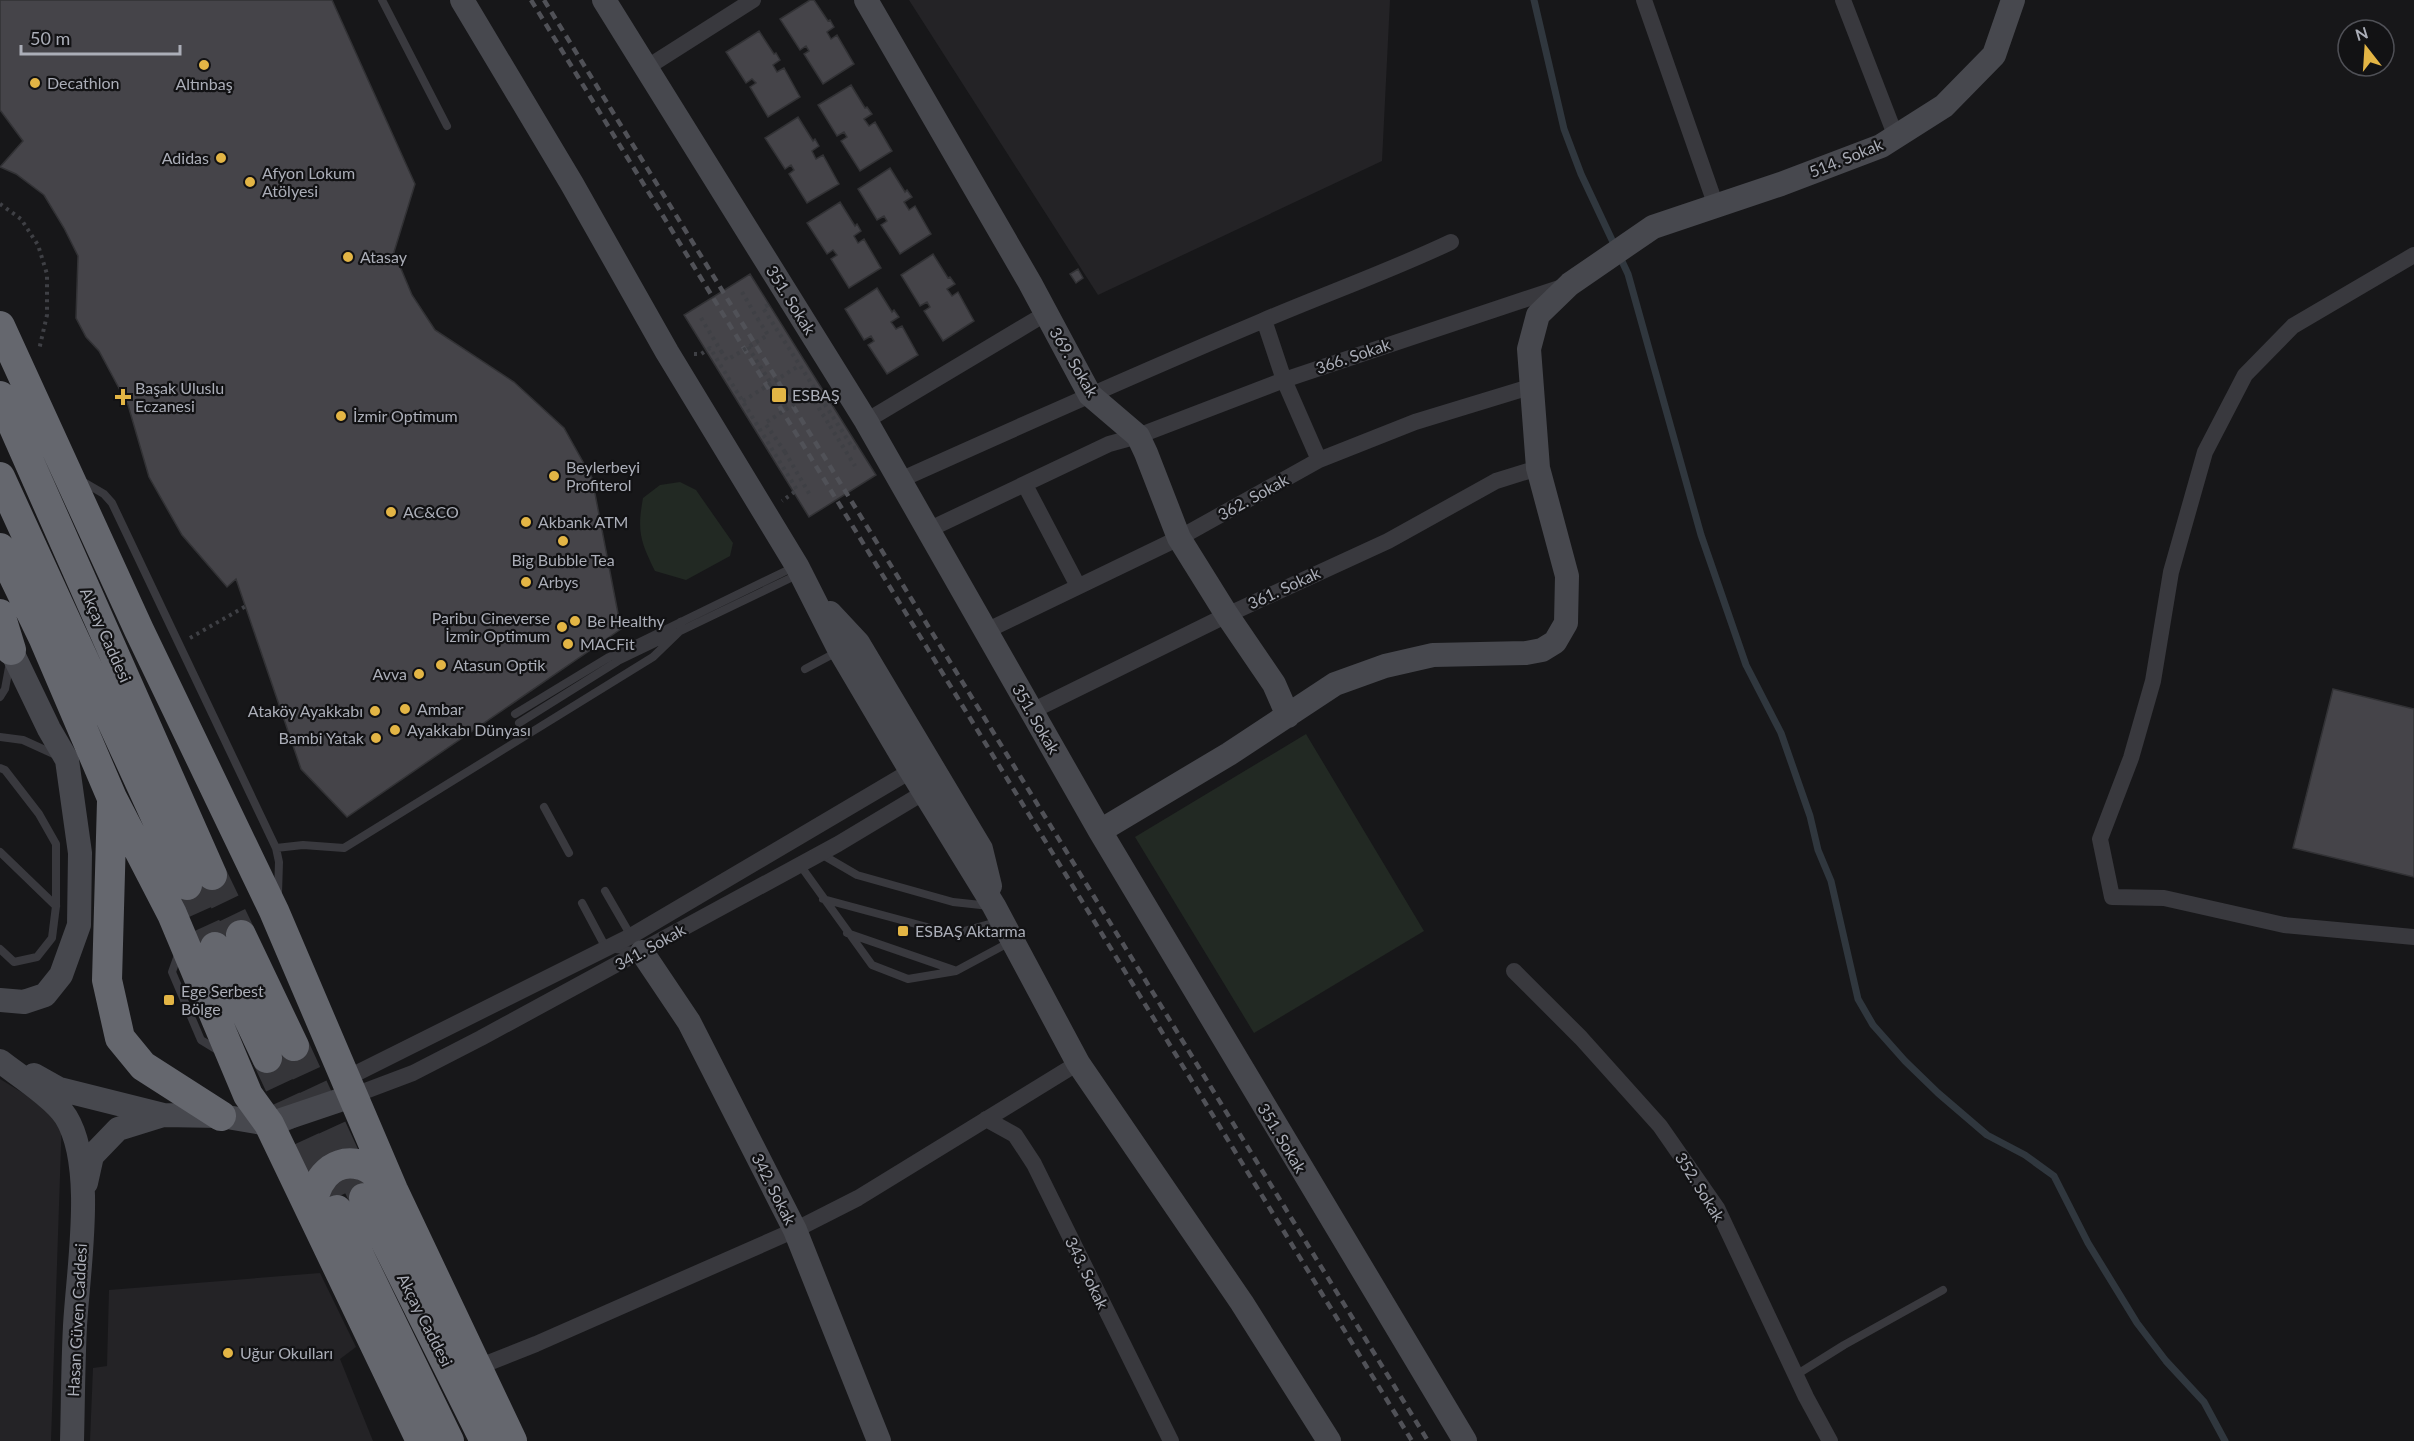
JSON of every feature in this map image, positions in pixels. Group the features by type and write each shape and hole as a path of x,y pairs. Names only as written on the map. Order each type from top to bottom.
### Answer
{"highway":[{"path":"0,326 14,390 69,476 139,630 274,911 393,1190 512,1441"},
{"name":"Akçay Caddesi","path":"0,477 200,880 14,390"},
{"path":"0,548 44,639 80,755 112,798 172,914 248,1095 338,1207 421,1441"},
{"path":"0,614 11,650"},
{"path":"112,798 106,980 120,1038 143,1066 221,1116"},
{"path":"228,941 280,1052"},
{"path":"338,1207 315,1189 327,1172 337,1166 362,1165 393,1190"},
{"name":"Akçay Caddesi","path":"338,1207 449,1441"},
{"name":"Akçay Caddesi","path":"338,1207 485,1441"}],"street":[{"path":"462,0 572,184 667,352 803,577 840,651 933,788 1078,1063 1242,1303 1329,1441"},
{"name":"351. Sokak","path":"604,0 866,421 1100,831 1465,1441"},
{"path":"646,68 753,0"},
{"name":"369. Sokak","path":"866,0 1025,274 1090,395 1138,436 1179,538 1274,684 1288,716"},
{"path":"1644,0 1716,206"},
{"path":"1843,0 1896,136"},
{"name":"514. Sokak","path":"1100,831 1229,754 1335,684 1385,666 1433,655 1526,653 1542,650 1555,642 1566,623 1567,576 1538,468 1530,387 1529,349 1538,315 1570,284 1653,227 1781,184 1881,146 1944,106 1994,55 2013,0"},
{"path":"900,480 1090,395 1264,320 1418,258 1451,242"},
{"path":"2414,255 2293,326 2245,375 2205,452 2171,572 2153,681 2131,758 2100,839 2112,897 2163,898 2284,925 2414,937"},
{"name":"366. Sokak","path":"928,530 1109,444 1138,436 1284,380 1570,284"},
{"path":"866,421 1045,314"},
{"path":"1264,320 1284,380 1319,460"},
{"name":"362. Sokak","path":"986,632 1179,538 1319,460 1415,422 1530,387"},
{"name":"361. Sokak","path":"1032,711 1227,615 1388,541 1496,481 1538,468"},
{"path":"1025,485 1078,586"},
{"path":"803,577 858,643 919,766"},
{"path":"0,1000 24,1002 45,995 61,975 79,925 80,755 49,729 11,650"},
{"name":"341. Sokak","path":"349,1088 413,1073 636,944 919,766"},
{"name":"341. Sokak","path":"349,1088 606,948 636,944 800,865 933,788"},
{"name":"342. Sokak","path":"636,944 689,1022 795,1230 879,1441"},
{"name":"352. Sokak","path":"1514,971 1581,1038 1660,1126 1717,1208 1796,1376 1830,1441"},
{"path":"0,1059 59,1089 163,1114 221,1116 269,1124 349,1088"},
{"path":"0,1059 66,1116 79,1146 83,1200"},
{"path":"478,1367 536,1344 795,1230 858,1198 1078,1063"},
{"path":"83,1200 92,1156 118,1129 163,1114"},
{"name":"343. Sokak","path":"986,1119 1015,1135 1034,1164 1171,1441"},
{"name":"Hasan Güven Caddesi","path":"72,1441 75,1328 83,1200"}],"lane":[{"path":"382,0 447,126"},
{"path":"69,476 92,486 112,503 180,644 276,848 279,862 278,894 274,911"},
{"path":"515,714 609,657 803,577"},
{"path":"276,848 303,845 344,848 653,657 682,625"},
{"path":"519,723 618,661 682,625"},
{"path":"0,697 5,689 11,650"},
{"path":"805,669 840,651"},
{"path":"0,737 23,740 80,755"},
{"path":"0,768 5,770 39,814 56,844 56,906 52,938 37,957 14,962 0,949"},
{"path":"544,807 569,853"},
{"path":"0,852 56,906"},
{"path":"820,854 857,875 953,902 1003,922"},
{"path":"800,865 872,965 908,979 956,971 1003,922"},
{"path":"605,891 636,944"},
{"path":"824,899 953,934 1003,922"},
{"path":"582,903 606,948"},
{"path":"847,933 956,971"},
{"path":"1796,1376 1844,1345 1943,1290"}],"path":[{"path":"0,204 21,219 38,245 47,274 47,315 38,354 14,390"},
{"path":"701,318 727,360 768,335 742,292"},
{"path":"763,308 834,420"},
{"path":"748,347 788,409"},
{"path":"710,348 797,490 765,513"},
{"path":"743,401 800,365"},
{"path":"810,495 765,423 810,394 855,465"},
{"path":"180,644 246,606"}],"shaded area":[{"path":"909,0 1390,0 1382,161 1098,295"},
{"path":"680,482 696,490 733,543 730,556 686,580 655,571 646,552 640,528 643,498 660,485"},
{"path":"1306,734 1424,931 1254,1033 1135,837"},
{"path":"0,1079 62,1117 51,1441 0,1441"},
{"name":"Uğur Okulları","path":"320,1273 356,1347 340,1359 373,1441 90,1441 93,1368 107,1366 109,1290"}],"building":[{"name":"İzmir Optimum","path":"0,0 332,0 415,184 394,252 412,295 435,330 514,382 564,428 592,478 621,629 347,817 301,769 236,579 227,587 182,535 149,477 128,405 99,351 86,337 76,318 78,256 64,228 44,195 16,174 0,167 23,141 0,110"},
{"path":"810,0 814,0 828,21 830,20 834,27 827,32 831,39 837,35 854,64 823,84 804,54 809,51 806,46 800,50 780,19"},
{"path":"759,31 780,60 773,65 777,72 784,68 800,97 768,117 750,87 756,83 752,79 746,83 726,52"},
{"path":"851,85 865,108 867,107 872,114 864,119 869,126 875,122 892,151 860,171 841,141 847,137 844,132 837,136 818,105"},
{"path":"798,117 813,141 815,139 819,146 812,151 816,159 823,155 839,184 807,203 789,174 794,170 791,165 785,169 765,138"},
{"path":"890,168 905,192 907,190 912,197 904,202 909,210 915,206 931,234 900,254 881,225 887,221 884,216 877,220 858,189"},
{"path":"840,202 855,226 857,224 861,231 854,236 858,243 864,239 881,268 849,288 831,259 837,255 833,250 827,254 807,223"},
{"path":"933,254 948,278 950,277 955,284 947,289 952,296 958,292 974,321 943,341 924,311 930,307 927,302 920,306 901,275"},
{"path":"1078,269 1083,278 1076,283 1070,274"},
{"path":"750,274 876,475 809,517 684,315"},
{"path":"877,288 892,312 894,310 899,317 891,322 896,329 902,326 918,355 887,374 868,345 874,341 871,336 864,340 845,309"},
{"path":"2333,689 2414,709 2414,877 2293,848"}],"waterway":[{"path":"1534,0 1564,129 1581,174 1628,274 1701,535 1746,665 1781,733 1810,816 1818,850 1831,881 1858,999 1873,1025 1938,1093 1987,1135 2025,1155 2054,1176 2088,1243 2137,1323 2166,1361 2204,1402 2225,1441"}],"tunnel":[{"path":"212,875 241,935"},
{"path":"187,885 215,947"},
{"path":"294,1046 364,1198"},
{"path":"267,1058 333,1199"}],"railway":[{"path":"531,0 1412,1441"},
{"path":"544,0 1428,1441"}],"place":[{"name":"Altınbaş","path":"204,65"},
{"name":"Decathlon","path":"35,83"},
{"name":"Adidas","path":"221,158"},
{"name":"Afyon Lokum Atölyesi","path":"250,182"},
{"name":"Atasay","path":"348,257"},
{"name":"ESBAŞ","path":"779,395"},
{"name":"Başak Uluslu Eczanesi","path":"123,397"},
{"name":"İzmir Optimum","path":"341,416"},
{"name":"Beylerbeyi Profiterol","path":"554,476"},
{"name":"AC&CO","path":"391,512"},
{"name":"Akbank ATM","path":"526,522"},
{"name":"Big Bubble Tea","path":"563,541"},
{"name":"Arbys","path":"526,582"},
{"name":"Be Healthy","path":"575,621"},
{"name":"Paribu Cineverse İzmir Optimum","path":"562,627"},
{"name":"MACFit","path":"568,644"},
{"name":"Atasun Optik","path":"441,665"},
{"name":"Avva","path":"419,674"},
{"name":"Ambar","path":"405,709"},
{"name":"Ataköy Ayakkabı","path":"375,711"},
{"name":"Ayakkabı Dünyası","path":"395,730"},
{"name":"Bambi Yatak","path":"376,738"},
{"name":"ESBAŞ Aktarma","path":"903,931"},
{"name":"Ege Serbest Bölge","path":"169,1000"},
{"name":"Uğur Okulları","path":"228,1353"}]}
